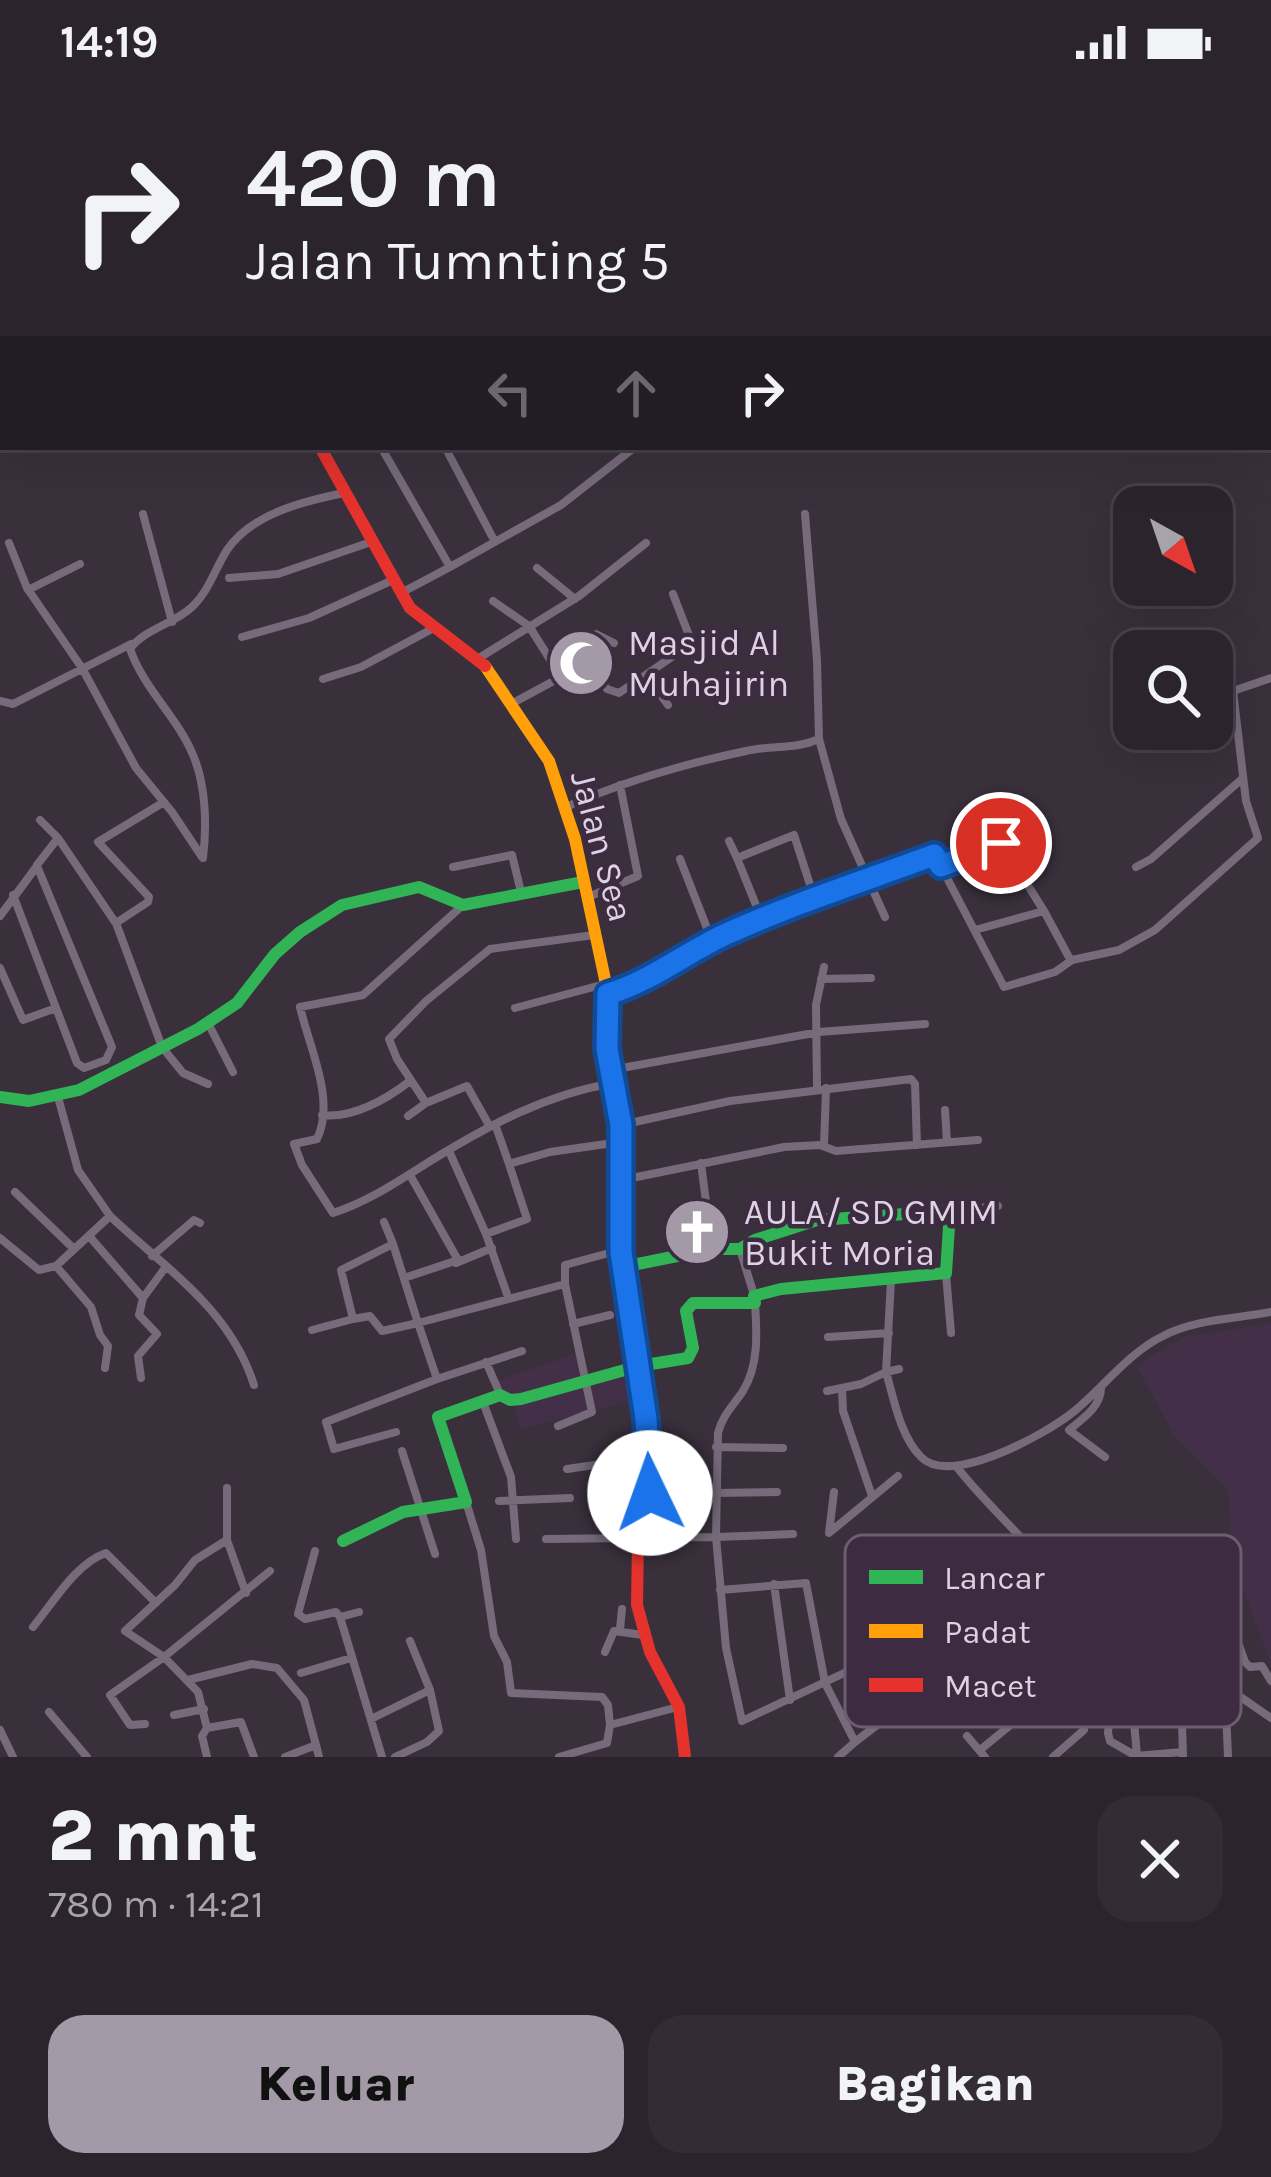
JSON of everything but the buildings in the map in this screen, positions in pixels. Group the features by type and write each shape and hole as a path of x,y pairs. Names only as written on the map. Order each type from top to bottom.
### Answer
{"street":[{"name":"Jalan Sea","path":"322,450 410,608 479,658 549,761 566,807 607,989 606,1032 621,1125 621,1250 650,1457 650,1493 638,1538 637,1605 643,1635 679,1707 685,1757"},
{"path":"383,450 450,567"},
{"path":"447,450 495,542"},
{"path":"242,637 450,567 562,505 631,450"},
{"path":"0,700 13,704 172,622 201,597 244,530 273,514 344,493"},
{"path":"143,514 172,622"},
{"path":"805,514 819,740 841,819 885,917"},
{"path":"229,578 278,574 370,542"},
{"path":"9,543 28,590 82,668 129,757 202,858 203,800 194,756 131,654 132,644"},
{"path":"479,658 575,599 646,543"},
{"path":"28,590 80,564"},
{"path":"537,568 575,599"},
{"path":"513,703 561,677 594,671 615,694 646,676 691,641 674,594"},
{"path":"494,601 529,626 561,677"},
{"path":"323,679 361,667 433,628"},
{"path":"553,660 596,634 614,643"},
{"path":"646,676 668,705"},
{"path":"515,1008 607,989 668,969 746,926 934,855 1007,988 1071,961 1119,950 1158,928 1258,838 1251,822 1233,691 1271,678"},
{"path":"566,807 620,785 739,753 769,746 792,749 819,740"},
{"path":"1136,867 1244,777"},
{"path":"587,897 638,878 620,785"},
{"path":"116,923 149,897 98,842 164,802"},
{"path":"40,820 58,838 116,923 162,1047 183,1073 208,1084"},
{"path":"736,858 794,835 814,897"},
{"path":"0,916 58,838"},
{"path":"729,841 762,920"},
{"path":"941,866 1000,841 1071,961"},
{"path":"453,867 512,855 520,892"},
{"path":"680,859 712,941"},
{"path":"37,866 112,1047 100,1072"},
{"path":"584,882 463,905 364,994 301,1006 320,1075 322,1114 320,1137 294,1144 302,1166 333,1213 410,1175 492,1125 613,1077 819,1032 925,1024"},
{"path":"0,1097 58,1097 100,1072 208,1023 237,1003 262,969 300,932 342,905 419,886 463,905"},
{"path":"13,896 77,1063 100,1072"},
{"path":"975,930 1044,911"},
{"path":"425,1103 389,1039 483,952 596,934"},
{"path":"824,967 816,1005 824,1147"},
{"path":"0,968 22,1019 56,1007"},
{"path":"821,979 871,978"},
{"path":"208,1023 233,1072"},
{"path":"621,1125 730,1101 912,1079 917,1145"},
{"path":"322,1114 338,1116 372,1105 410,1081"},
{"path":"408,1115 467,1086 492,1125 527,1220 486,1234"},
{"path":"58,1097 78,1170 110,1216 200,1295 234,1337 254,1385"},
{"path":"945,1111 947,1142"},
{"path":"622,1180 784,1147 836,1151 978,1140"},
{"path":"509,1164 550,1152 621,1142"},
{"path":"449,1151 492,1248 508,1298"},
{"path":"701,1163 712,1249"},
{"path":"410,1175 458,1258 456,1263"},
{"path":"15,1192 73,1248"},
{"path":"623,1267 712,1249 740,1249 817,1220 998,1206"},
{"path":"950,1211 946,1273 952,1334"},
{"path":"0,1238 40,1270 56,1266 110,1216"},
{"path":"152,1256 187,1224 200,1222"},
{"path":"383,1222 437,1379"},
{"path":"89,1236 143,1298"},
{"path":"353,1319 341,1270 393,1244"},
{"path":"404,1278 492,1248"},
{"path":"740,1249 755,1300 756,1351 749,1379 722,1418 715,1493 720,1590 738,1718 745,1721 845,1673"},
{"path":"558,1426 591,1415 566,1265 621,1250"},
{"path":"56,1266 97,1318 109,1349 105,1368"},
{"path":"141,1378 138,1356 157,1334 139,1316 143,1298 165,1268"},
{"path":"559,1757 607,1743 608,1705 602,1697 511,1693 507,1662 494,1636 481,1550 437,1420 500,1395 513,1401 692,1354 689,1304 755,1300 781,1289 946,1273"},
{"path":"891,1280 886,1372 904,1431 917,1453 933,1465 956,1466 992,1456 1066,1418 1166,1334 1271,1312"},
{"path":"312,1330 370,1316 382,1331 566,1283"},
{"path":"573,1324 610,1315"},
{"path":"828,1337 889,1333"},
{"path":"396,1432 334,1449 326,1422 522,1352"},
{"path":"486,1362 500,1395"},
{"path":"827,1391 899,1369"},
{"path":"1101,1387 1094,1408 1069,1430 1105,1457"},
{"path":"842,1389 843,1411 872,1497"},
{"path":"482,1400 511,1477 516,1539"},
{"path":"716,1448 783,1448"},
{"path":"402,1451 435,1555"},
{"path":"567,1469 650,1457"},
{"path":"956,1466 977,1493 1023,1535"},
{"path":"834,1492 829,1533 898,1476"},
{"path":"227,1488 227,1540 246,1593"},
{"path":"715,1493 777,1492"},
{"path":"499,1502 570,1498"},
{"path":"343,1541 386,1523 393,1515 466,1502"},
{"path":"546,1539 794,1534"},
{"path":"207,1757 202,1736 207,1728 204,1709 188,1680 125,1631 195,1560 227,1540"},
{"path":"315,1551 298,1614 305,1619 336,1612 340,1617 382,1757"},
{"path":"33,1627 81,1569 106,1552 156,1603"},
{"path":"145,1724 130,1725 110,1695 270,1571"},
{"path":"720,1590 806,1583 825,1683 845,1722"},
{"path":"774,1584 790,1700"},
{"path":"620,1629 622,1609"},
{"path":"340,1617 359,1612"},
{"path":"604,1652 610,1635 620,1629 643,1635"},
{"path":"395,1757 439,1731 430,1690 410,1641"},
{"path":"1241,1651 1250,1667 1262,1666 1271,1681"},
{"path":"301,1673 351,1658"},
{"path":"188,1680 252,1664 277,1668 304,1700 319,1757"},
{"path":"370,1719 430,1690"},
{"path":"1241,1697 1271,1718"},
{"path":"610,1726 679,1707"},
{"path":"174,1715 204,1709"},
{"path":"49,1712 87,1757"},
{"path":"207,1728 241,1722 254,1757"},
{"path":"847,1727 855,1742"},
{"path":"838,1757 874,1727"},
{"path":"967,1736 982,1754 1012,1727"},
{"path":"1110,1727 1109,1737 1133,1756 1182,1755"},
{"path":"1227,1727 1228,1757"},
{"path":"0,1730 13,1757"},
{"path":"1053,1757 1084,1730"},
{"path":"285,1757 316,1745"}],"shaded area":[{"path":"1271,1323 1271,1665 1241,1583 1241,1535 1230,1535 1228,1489 1174,1435 1137,1367 1185,1337"},
{"path":"578,1353 584,1381 637,1365 641,1398 520,1429 514,1405 496,1381"}],"traffic: fast":[{"path":"0,1097 29,1101 79,1090 198,1029 237,1003 275,954 300,932 342,905 419,887 463,905 583,882"},
{"path":"343,1541 403,1512 466,1502 438,1417 500,1395 521,1399 639,1366 688,1358 693,1348 686,1311 693,1303 755,1303 754,1296 781,1289 946,1273 950,1211 817,1220 740,1249 712,1249 623,1267"}],"traffic: slow":[{"path":"485,666 549,761 575,839 606,984 607,1049 621,1125 621,1253 647,1438"}],"traffic: jam":[{"path":"322,450 410,608 485,666"},
{"path":"647,1438 651,1493 638,1538 637,1605 650,1652 679,1707 685,1757"}],"place":[{"name":"Masjid Al Muhajirin","path":"581,663"},
{"name":"AULA/ SD GMIM Bukit Moria","path":"697,1232"}],"route":[{"path":"650,1493 646,1419 621,1252 621,1125 607,1049 608,994 640,983 725,935 814,897 934,855 941,866 1001,843"}]}
